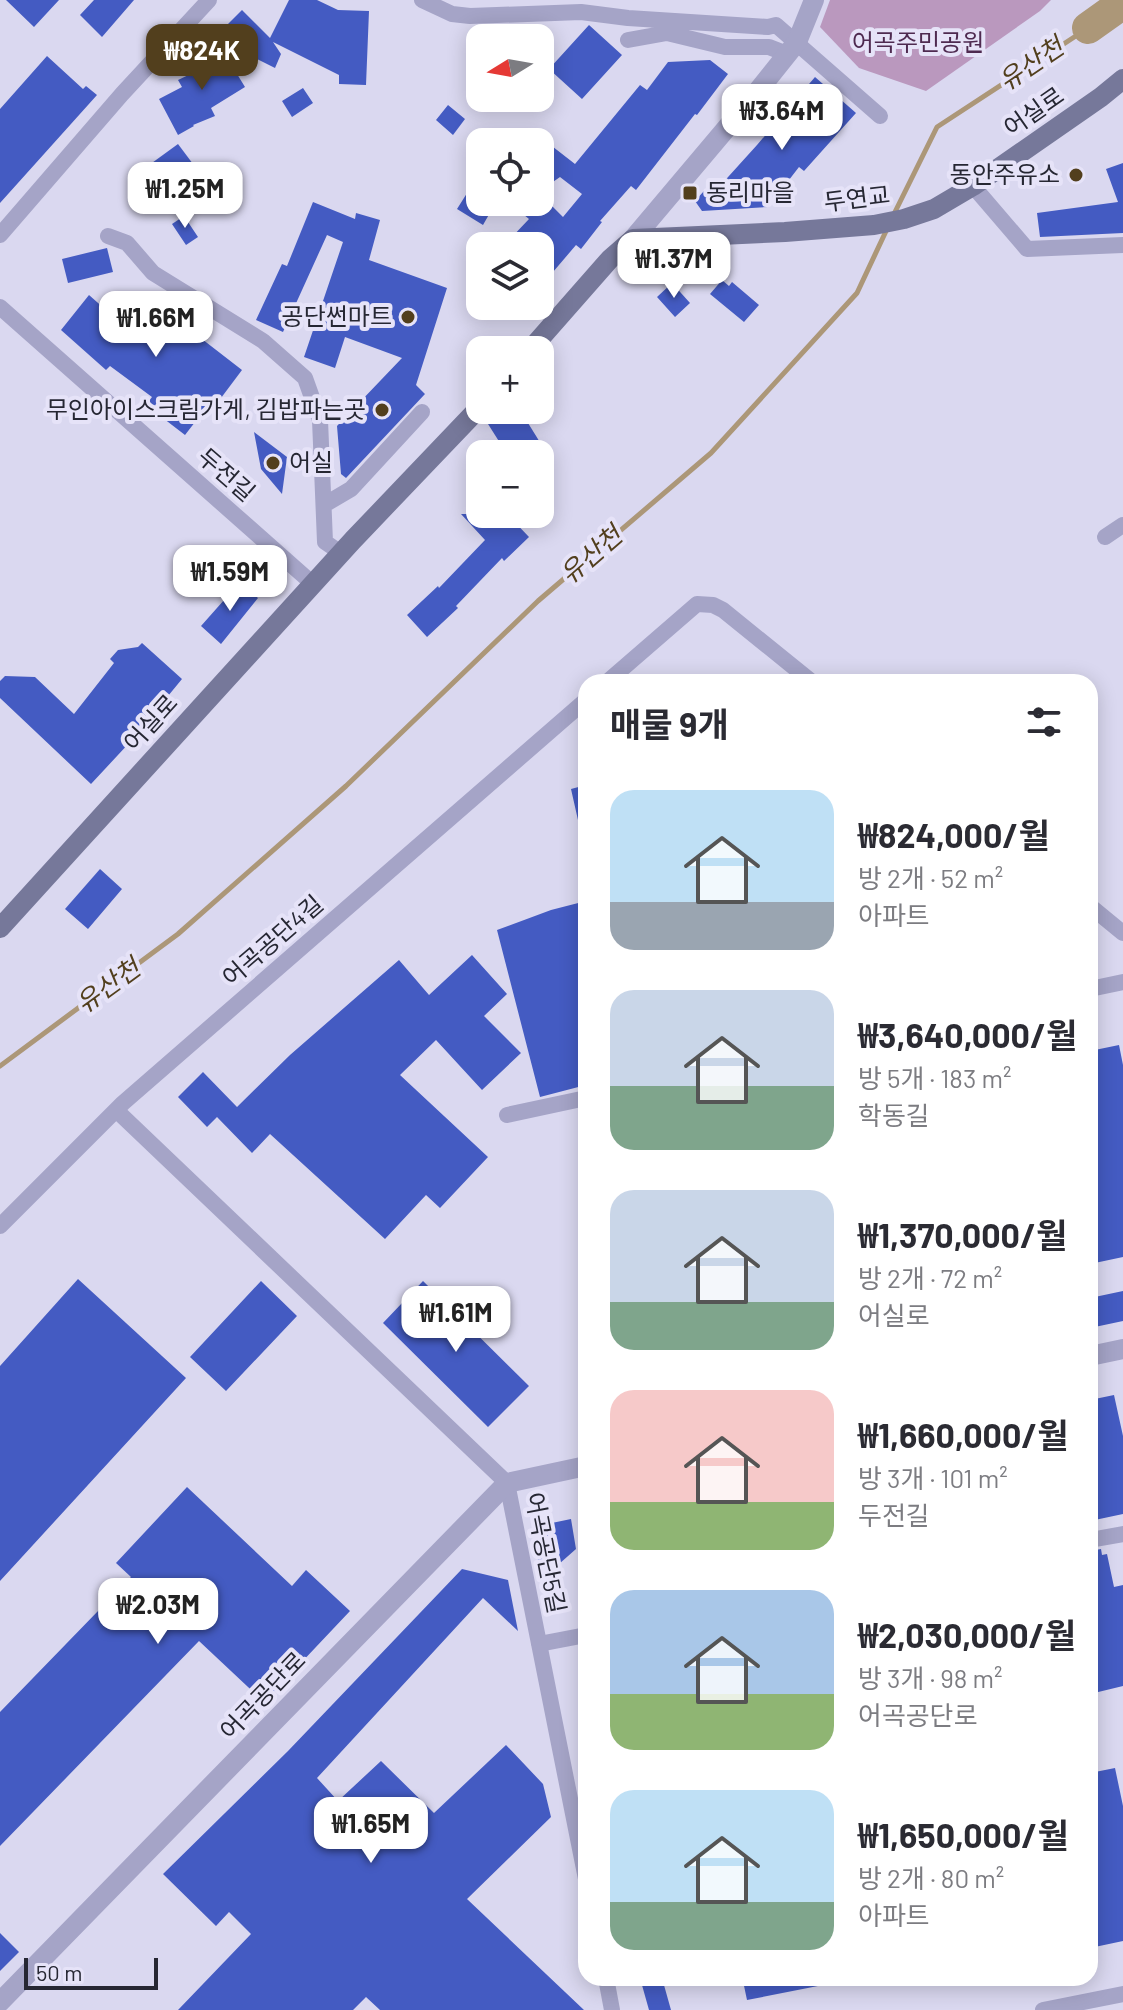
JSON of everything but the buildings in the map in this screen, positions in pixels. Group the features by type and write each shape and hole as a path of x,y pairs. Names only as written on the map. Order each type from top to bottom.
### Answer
{"main road":[{"name":"어실로","path":"934,209 973,186 1123,79"},
{"name":"두연교","path":"633,239 874,225 934,209"},
{"path":"542,336 610,259 633,239"},
{"name":"어실로","path":"0,928 341,553 466,422"}],"street":[{"path":"0,235 122,94 209,0"},
{"path":"422,0 452,14 470,16 581,12 628,18 776,25 792,48 880,116"},
{"path":"633,239 792,48 814,0"},
{"path":"628,40 667,33 725,47 792,48"},
{"path":"973,186 1027,249 1123,245"},
{"path":"108,236 127,243 153,273 263,341 305,378 320,420 325,542 341,553"},
{"name":"두전길","path":"0,307 313,584"},
{"path":"324,505 351,489 422,412"},
{"path":"1105,537 1123,525"},
{"path":"616,674 697,604 713,605 723,610 802,674"},
{"name":"어곡공단4길","path":"0,1226 116,1110 578,707"},
{"path":"1098,913 1123,933"},
{"path":"1098,987 1123,982"},
{"path":"507,1115 578,1100"},
{"name":"어곡공단5길","path":"116,1110 507,1483 578,1839"},
{"path":"1098,1354 1123,1349"},
{"path":"507,1483 578,1468"},
{"name":"어곡공단로","path":"0,2002 507,1483"},
{"path":"1098,1539 1123,1534"},
{"path":"539,1644 578,1637"},
{"path":"608,1986 612,2010"},
{"path":"1043,2010 1123,1994"}],"green space":[{"name":"어곡주민공원","path":"830,0 1051,0 1040,11 926,91 859,68 820,27"}],"waterway":[{"name":"유산천","path":"1088,28 1123,3"},
{"name":"유산천","path":"893,216 937,127 1088,28"},
{"name":"유산천","path":"0,1066 178,934 346,786 538,601 711,453 857,293 887,229"}],"place":[{"name":"동안주유소","path":"1076,175"},
{"name":"동리마을","path":"690,193"},
{"name":"공단썬마트","path":"408,317"},
{"name":"무인아이스크림가게, 김밥파는곳","path":"382,410"},
{"name":"어실","path":"273,463"}]}
